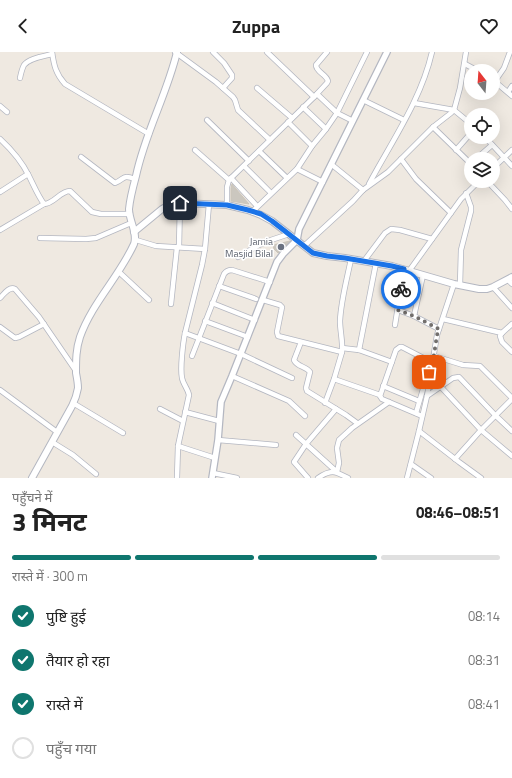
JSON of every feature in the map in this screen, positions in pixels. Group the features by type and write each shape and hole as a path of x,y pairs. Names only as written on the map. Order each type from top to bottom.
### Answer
{"main road":[{"path":"32,478 76,398 78,388 76,372 77,345 86,321 97,302 119,272 136,240 130,214 130,201 142,152 173,68 177,52"},
{"path":"134,232 162,209 171,204 227,205 261,214 313,253 376,263 480,289 487,289 511,280"}],"street":[{"path":"177,52 223,88 235,100 238,110 270,140"},
{"path":"213,52 224,63 232,75 232,78 223,88"},
{"path":"267,52 337,113 353,121"},
{"path":"227,205 227,187 230,179 328,81 316,67 327,52"},
{"path":"252,212 296,169 326,129 337,113 367,52"},
{"path":"237,478 213,475 222,400 280,258 297,240 299,229 387,52"},
{"path":"368,186 414,103 426,76 432,52"},
{"path":"465,64 466,52"},
{"path":"500,73 504,68 510,52"},
{"path":"20,78 23,66 26,63 33,59 52,53 57,74 66,84 149,134"},
{"path":"304,246 363,190 388,172 433,127 454,110 464,69"},
{"path":"500,86 510,94 512,86"},
{"path":"257,88 292,118"},
{"path":"363,100 404,120"},
{"path":"414,103 454,110 464,118"},
{"path":"0,106 7,112"},
{"path":"303,107 326,129"},
{"path":"207,120 249,161"},
{"path":"288,122 312,146"},
{"path":"433,127 464,157"},
{"path":"0,139 14,153 28,174 44,204"},
{"path":"456,150 464,141"},
{"path":"484,152 492,145 512,166"},
{"path":"195,150 230,179 257,206"},
{"path":"500,162 512,150"},
{"path":"259,151 287,178"},
{"path":"81,157 115,183 126,177 135,179"},
{"path":"401,159 416,179 451,213"},
{"path":"332,164 363,190"},
{"path":"244,166 271,193"},
{"path":"296,169 322,182"},
{"path":"0,192 28,174"},
{"path":"395,324 407,270 471,188"},
{"path":"494,188 512,209"},
{"path":"0,230 44,204 48,204 66,191 70,191 92,212 101,214 130,214"},
{"path":"407,478 427,396 437,335 457,284 461,250 471,211 466,193"},
{"path":"171,304 178,247 180,203"},
{"path":"177,478 178,446 189,395 182,377 183,349 185,333 205,249 210,204"},
{"path":"40,238 96,238 132,223"},
{"path":"364,261 385,233 391,230 400,230 432,239"},
{"path":"238,257 259,245 289,234"},
{"path":"136,240 156,246 205,249"},
{"path":"325,403 334,379 342,350 340,328 341,313 351,259"},
{"path":"358,350 376,263"},
{"path":"192,356 224,274 229,270 270,282"},
{"path":"119,272 149,300"},
{"path":"414,316 423,275"},
{"path":"219,286 256,299"},
{"path":"493,287 512,308"},
{"path":"0,298 10,288 15,289 44,324 76,372"},
{"path":"263,300 280,305 282,308 278,336 342,350 358,350 392,362"},
{"path":"212,303 255,320"},
{"path":"398,310 414,316 439,329"},
{"path":"443,319 502,333"},
{"path":"205,321 248,337"},
{"path":"0,327 15,338 44,324"},
{"path":"512,324 500,336 500,339 512,352"},
{"path":"185,333 241,354 292,378"},
{"path":"301,342 294,360 310,372 306,388 307,391 358,423"},
{"path":"380,395 396,350 400,347 432,366"},
{"path":"434,356 463,366 480,366 512,398 455,459"},
{"path":"416,413 426,379 432,366"},
{"path":"232,376 289,401 305,416"},
{"path":"427,396 453,378 459,378 512,431"},
{"path":"334,379 380,395 380,398 422,416"},
{"path":"383,386 419,401"},
{"path":"441,386 481,430 512,456"},
{"path":"0,390 58,432"},
{"path":"337,472 339,463 336,448 339,440 346,432 388,402"},
{"path":"74,403 123,433"},
{"path":"160,409 183,421"},
{"path":"308,478 294,462 306,444 336,409"},
{"path":"186,412 219,421"},
{"path":"419,431 481,478"},
{"path":"296,435 337,472 348,478"},
{"path":"218,440 276,446"},
{"path":"52,442 73,455 96,474"},
{"path":"178,446 215,458"},
{"path":"411,464 431,478"},
{"path":"318,478 328,472 337,472"}],"building":[{"path":"232,184 249,204 231,201"},
{"name":"Jamia Masjid Bilal","path":"290,241 278,253 274,249 273,245"}],"way so far":[{"path":"401,289 398,310 414,316 439,329 432,368 429,372"}],"place":[{"name":"Jamia Masjid Bilal","path":"281,247"}],"route":[{"path":"180,203 227,205 248,210 261,214 272,221 313,253 404,269 401,289"}]}
